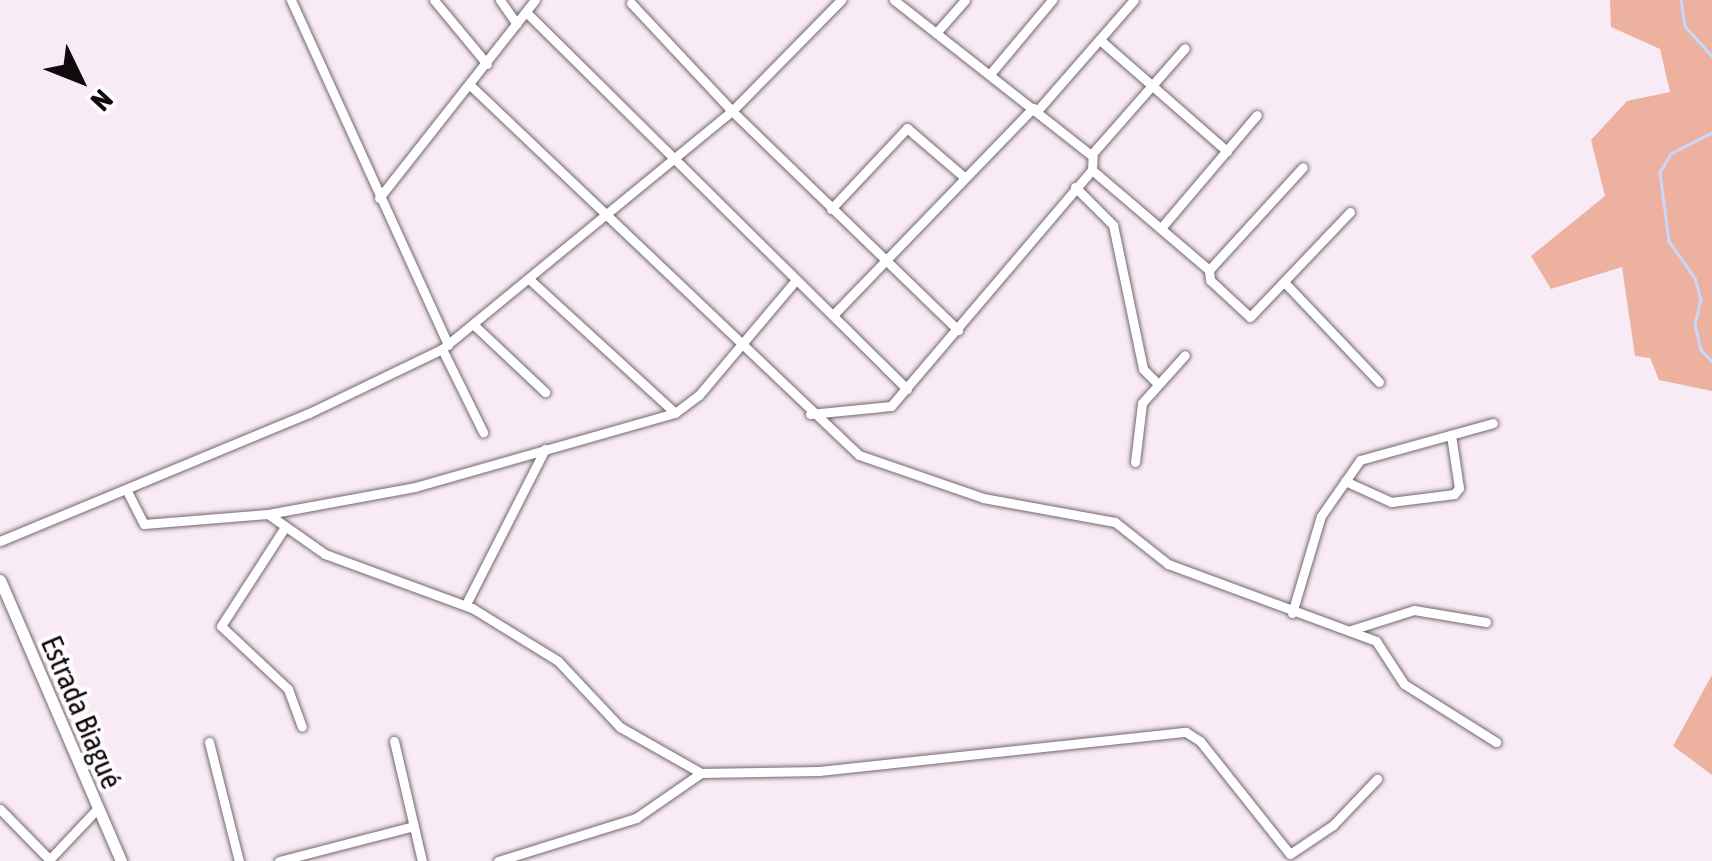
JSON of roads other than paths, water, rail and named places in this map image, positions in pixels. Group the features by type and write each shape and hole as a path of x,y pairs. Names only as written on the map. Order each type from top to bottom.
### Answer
{"main road":[{"name":"Estrada Biagué","path":"0,580 121,861"}],"street":[{"path":"292,0 483,432"},
{"path":"434,0 488,64"},
{"path":"500,0 517,24"},
{"path":"379,198 535,0"},
{"path":"0,541 127,491 445,347 732,112 841,0"},
{"path":"894,0 1035,109 1080,150 1093,153"},
{"path":"936,32 965,0"},
{"path":"990,74 1052,0"},
{"path":"833,316 964,177 1035,109 1134,0"},
{"path":"630,4 732,112 958,330"},
{"path":"526,12 907,389"},
{"path":"1100,40 1226,151"},
{"path":"810,414 879,412 907,389 1092,170 1093,153 1185,48"},
{"path":"471,86 810,414 879,465 994,501 1115,522 1168,564 1292,613 1351,630 1382,646 1404,684 1496,742"},
{"path":"1161,228 1257,116"},
{"path":"831,209 907,128 964,177"},
{"path":"1209,270 1303,167"},
{"path":"1092,170 1209,270 1210,280 1250,317 1286,284 1350,212"},
{"path":"1075,187 1112,225 1144,369 1157,383"},
{"path":"529,279 676,413"},
{"path":"127,491 144,524 268,514 415,487 676,413 700,395 737,344 796,280"},
{"path":"1286,284 1379,382"},
{"path":"474,325 545,392"},
{"path":"1136,462 1137,417 1157,383 1185,355"},
{"path":"1292,613 1316,528 1364,458 1494,423"},
{"path":"1345,481 1391,502 1454,494 1459,488 1451,436"},
{"path":"466,604 545,449"},
{"path":"268,514 325,554 466,604 558,661 620,726 701,774 818,771 1186,732 1200,741 1290,854 1334,825 1377,779"},
{"path":"285,527 220,626 288,689 302,727"},
{"path":"1351,630 1414,610 1486,622"},
{"path":"394,741 422,861"},
{"path":"209,742 239,861"},
{"path":"498,861 636,818 701,774"},
{"path":"0,809 49,860 96,810"},
{"path":"279,861 414,826"}],"waterway":[{"path":"1681,0 1685,26 1712,56"},
{"path":"1712,133 1671,154 1660,172 1669,241 1695,278 1701,299 1695,324 1701,350 1712,361"}]}
